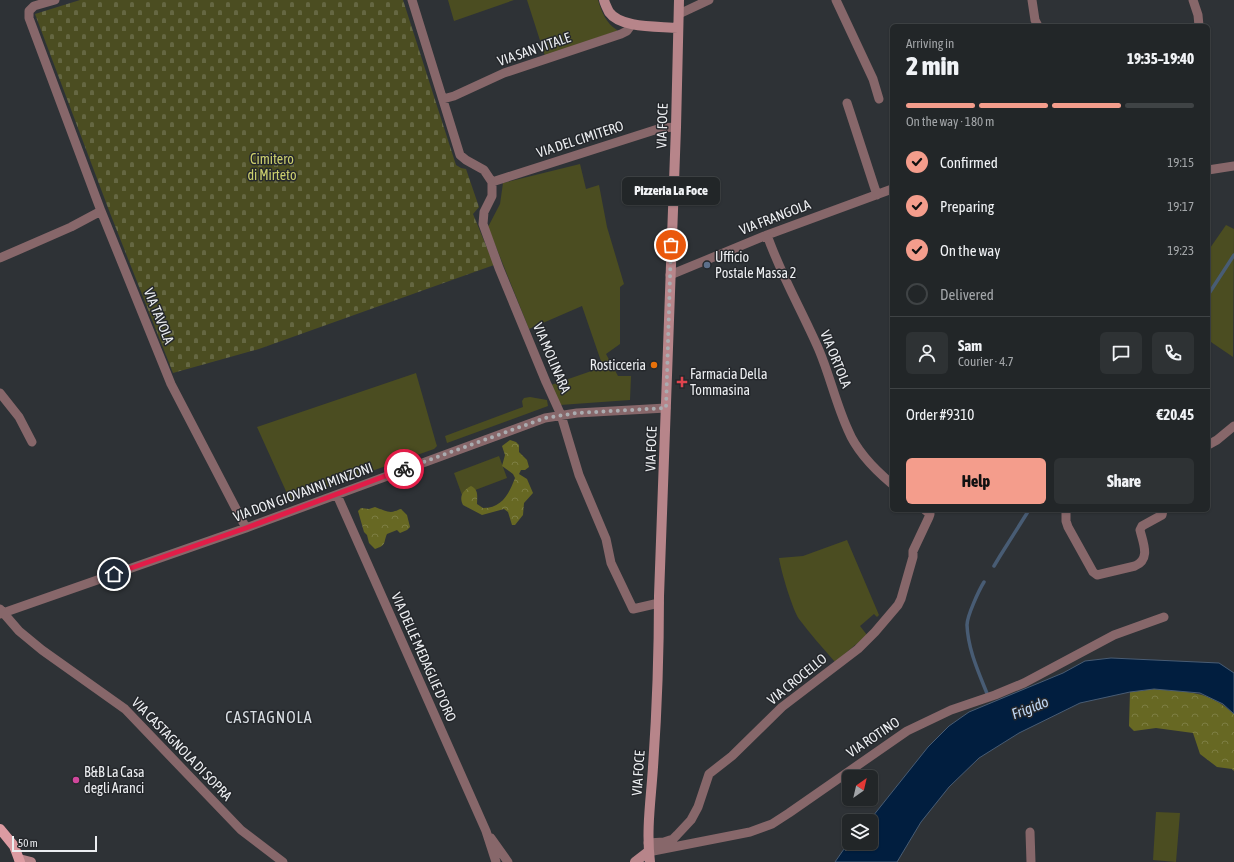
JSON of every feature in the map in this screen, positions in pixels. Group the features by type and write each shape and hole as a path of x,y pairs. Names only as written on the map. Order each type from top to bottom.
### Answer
{"main road":[{"path":"604,0 609,12 620,21 632,24 678,28"},
{"name":"VIA FOCE","path":"649,852 657,691 679,0"},
{"path":"0,829 14,846 20,861 30,862"},
{"path":"635,862 649,852"}],"street":[{"name":"VIA TAVOLA","path":"55,0 34,6 29,12 29,18 101,211 171,384 246,528"},
{"path":"412,0 460,155 484,170 492,182"},
{"path":"679,14 709,0"},
{"path":"836,0 873,79 878,99"},
{"path":"1032,0 1037,24"},
{"path":"1193,0 1198,15 1199,24"},
{"name":"VIA SAN VITALE","path":"443,99 454,96 504,73 621,34 627,31 632,24"},
{"path":"847,103 877,195"},
{"name":"VIA DEL CIMITERO","path":"492,182 661,128 676,127"},
{"path":"1210,170 1234,166"},
{"name":"VIA MOLINARA","path":"492,182 492,196 484,212 483,224 499,268 561,415 579,476 606,539 612,563 633,609 659,603"},
{"name":"VIA FRANGOLA","path":"670,275 767,235 890,190"},
{"path":"0,258 71,227 101,211"},
{"name":"VIA ORTOLA","path":"767,235 774,256 819,350 848,431 865,458 876,471 890,482"},
{"path":"0,393 18,417 32,442"},
{"name":"VIA DON GIOVANNI MINZONI","path":"1,612 246,528 545,418 561,415 666,408"},
{"path":"1210,444 1234,426"},
{"name":"VIA DELLE MEDAGLIE D'ORO","path":"337,495 486,831 496,862"},
{"name":"VIA CROCELLO","path":"649,852 664,842 673,839 691,820 698,808 709,774 732,756 782,707 858,649 895,611 901,599 913,557 913,551 930,514 928,512"},
{"path":"1066,512 1068,527 1093,572 1097,575 1135,566 1141,563 1145,552 1140,530 1142,526 1162,515 1163,512"},
{"name":"VIA CASTAGNOLA DI SOPRA","path":"1,612 19,631 42,650 125,709 241,830 283,862"},
{"name":"VIA ROTINO","path":"649,852 750,832 772,824 789,814 907,731 951,710 993,696 1024,683 1114,635 1164,617"},
{"name":"VIA DELLE MEDAGLIE D'ORO","path":"486,831 508,862"},
{"path":"1030,832 1031,862"}],"green space":[{"name":"Cimitero di Mirteto","path":"80,0 403,0 456,165 466,169 479,207 473,214 494,265 259,349 173,373 110,213 35,14"},
{"path":"448,0 514,0 454,21"},
{"path":"527,0 598,0 605,17 617,31 545,56"},
{"path":"580,164 586,189 599,185 607,227 624,284 620,287 620,344 606,354 618,376 631,376 630,400 560,405 551,385 603,367 582,306 529,329 488,227 500,204 503,183"},
{"path":"1226,225 1234,229 1233,357 1210,342 1210,248"},
{"path":"416,373 437,446 434,449 290,500 257,427"},
{"path":"530,397 547,400 548,406 447,443 445,436 523,407 522,401 524,398"},
{"path":"510,440 519,445 519,452 527,460 529,467 525,470 521,470 519,474 527,479 533,493 524,503 523,515 515,525 512,525 508,512 504,509 482,515 463,505 461,499 463,492 471,486 476,491 477,504 483,508 495,506 504,499 515,478 513,474 502,466 505,455 502,446"},
{"path":"499,456 507,478 462,495 454,473"},
{"path":"375,507 390,512 401,509 407,515 410,527 400,533 397,530 387,534 383,545 375,549 369,543 367,535 364,532 358,511 361,508 369,509"},
{"path":"847,540 879,615 877,617 874,614 860,626 867,635 835,662 799,619 787,589 779,558 803,556"},
{"path":"1154,689 1187,692 1206,696 1215,700 1234,714 1234,771 1232,769 1217,767 1200,754 1193,733 1156,728 1134,731 1129,726 1130,692"},
{"path":"1156,812 1180,813 1176,862 1153,860"}],"water":[{"name":"Frigido","path":"1111,658 1219,663 1234,673 1234,714 1223,704 1200,693 1154,689 1130,692 1080,703 1019,733 979,758 949,787 921,822 897,862 835,862 843,850 878,850 878,814 875,814 928,747 949,726 969,712 1063,673 1085,661"}],"waterway":[{"path":"1210,292 1234,255"},
{"path":"994,566 1028,512"},
{"path":"984,582 976,597 967,625 969,643 988,696"}],"way so far":[{"path":"404,469 545,418 577,413 666,408 668,385 671,245"}],"place":[{"name":"Pizzeria La Foce","path":"671,245"},
{"name":"Ufficio Postale Massa 2","path":"707,265"},
{"name":"Rosticceria","path":"654,365"},
{"name":"Farmacia Della Tommasina","path":"682,382"},
{"name":"B&B La Casa degli Aranci","path":"76,780"}],"district":[{"name":"CASTAGNOLA","path":"269,717"}],"route":[{"path":"114,574 246,528 404,469"}]}
